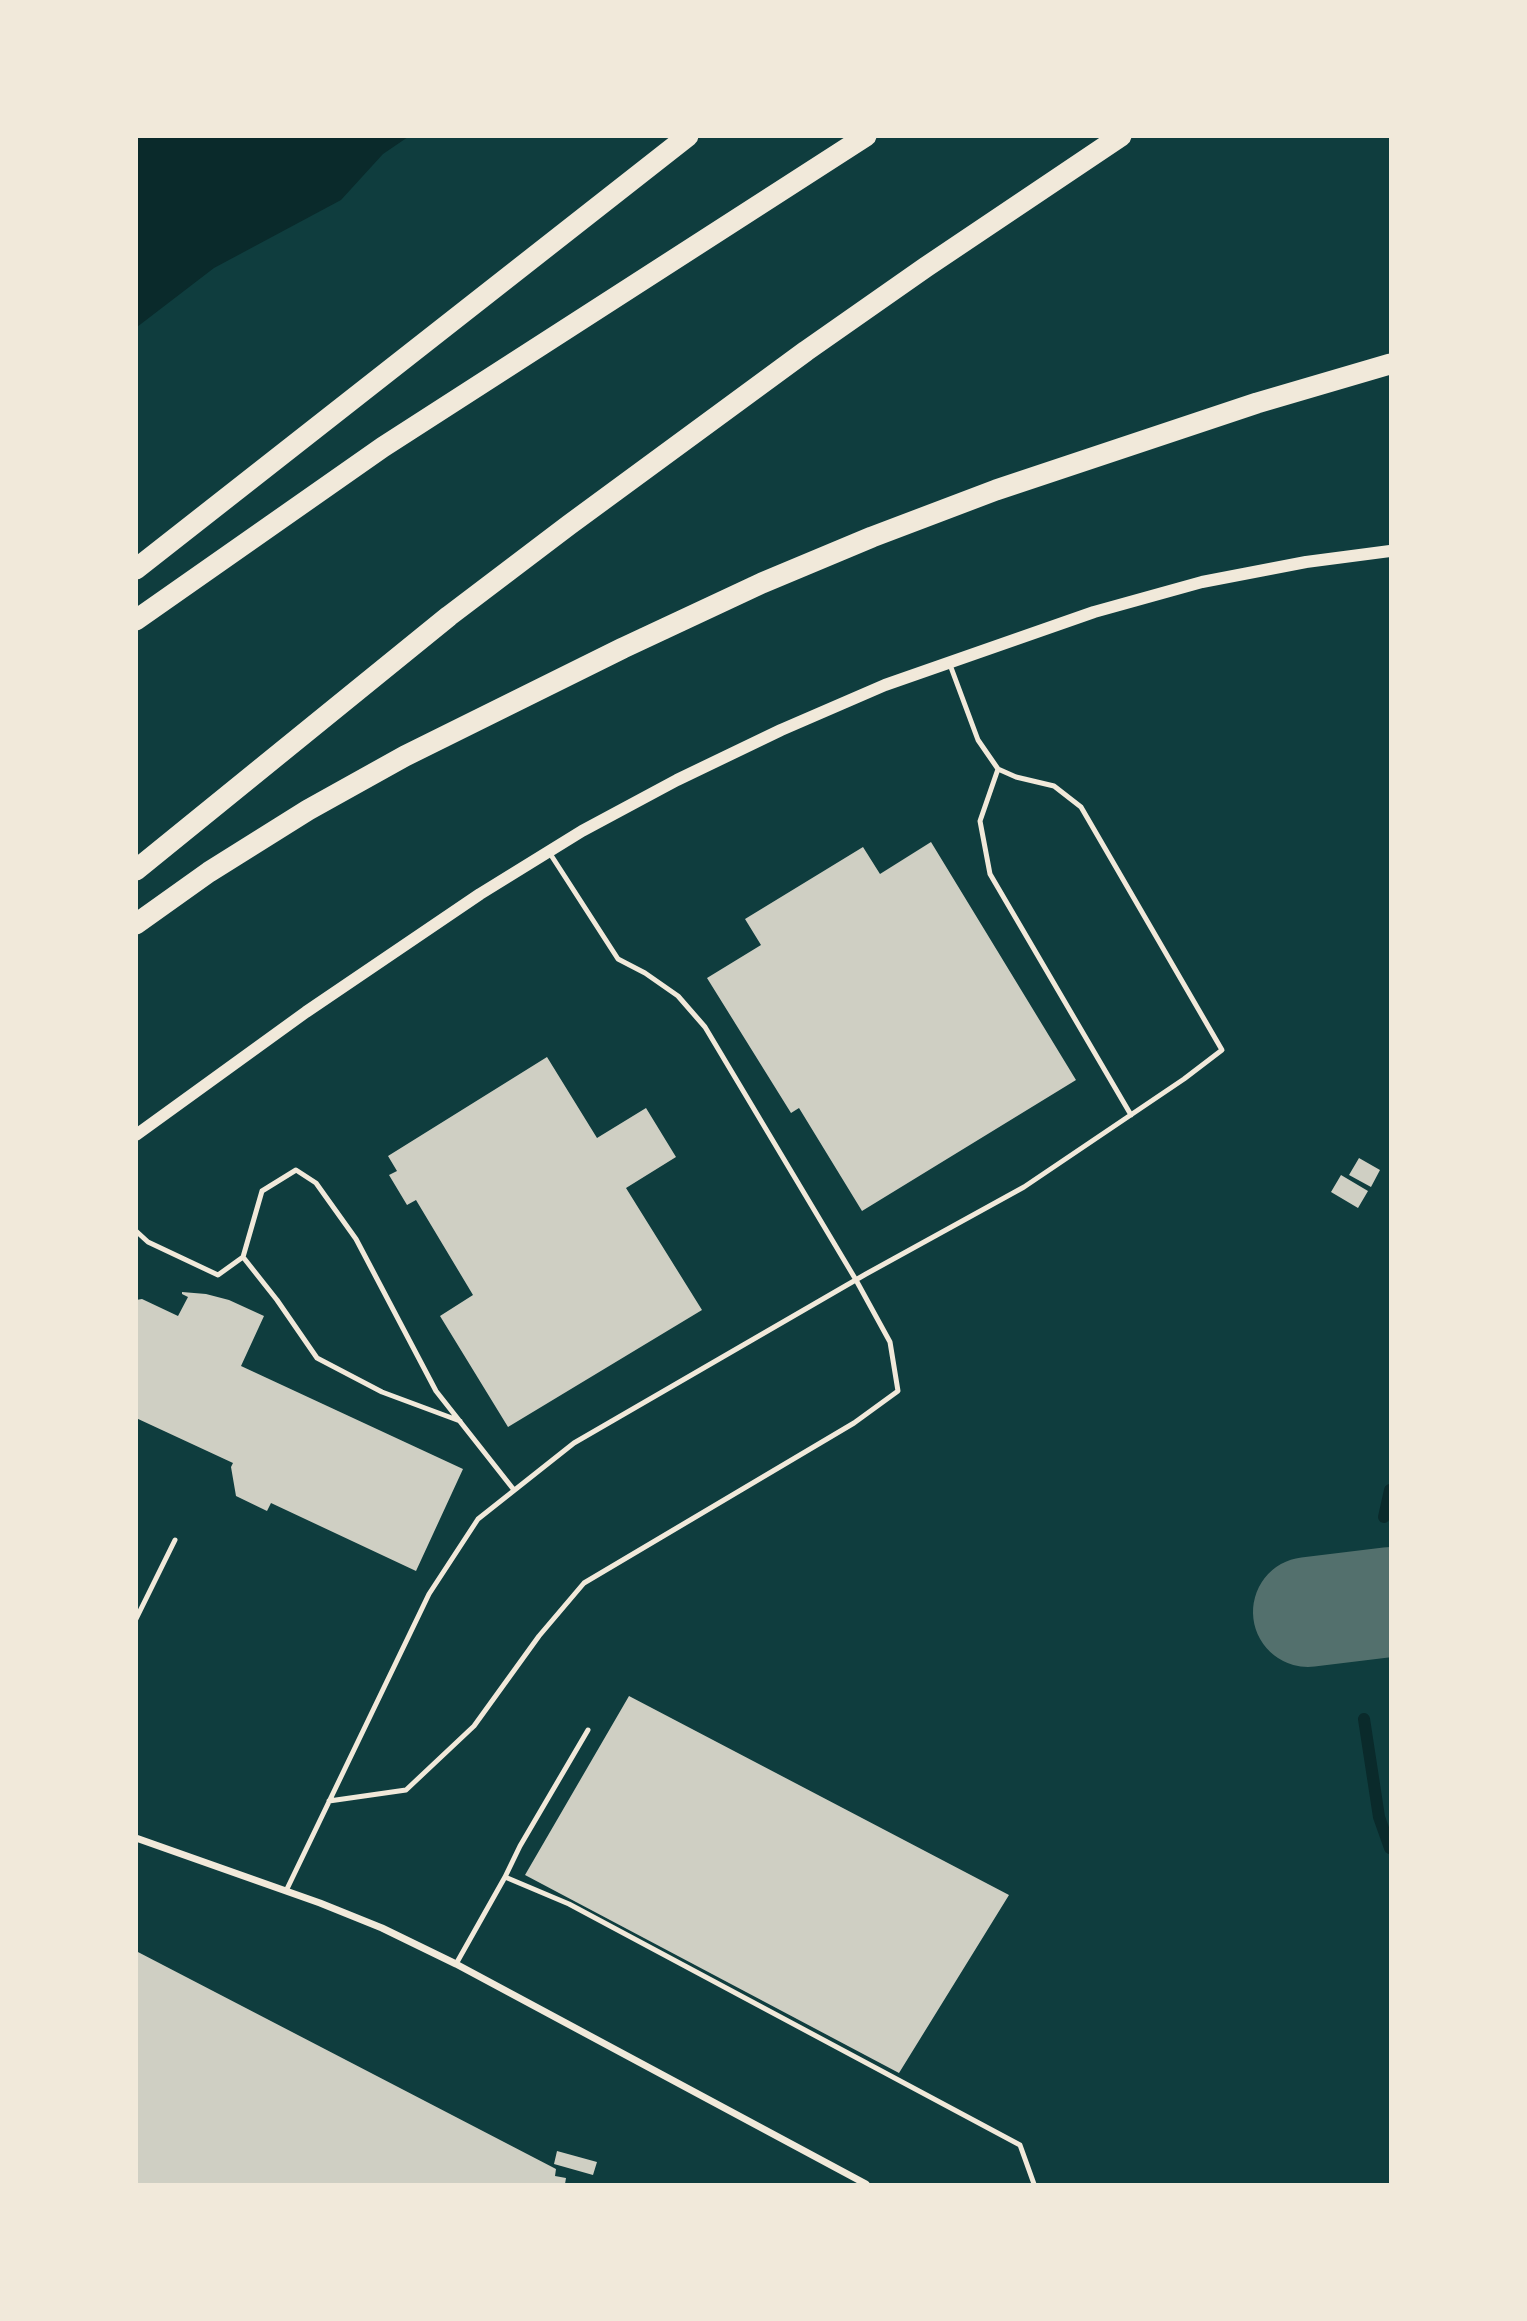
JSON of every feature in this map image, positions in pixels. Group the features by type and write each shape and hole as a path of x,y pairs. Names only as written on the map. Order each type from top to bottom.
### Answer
{"highway":[{"path":"136,569 688,136"},
{"path":"136,620 383,447 866,136"},
{"path":"136,870 449,616 612,493 806,351 1121,136"},
{"path":"136,924 209,872 308,810 405,756 623,648 762,583 872,537 996,490 1257,403 1391,364"}],"street":[{"path":"136,1136 392,952 480,894 677,780 723,758 885,685 1094,612 1202,582 1306,562 1391,551"},
{"path":"136,1838 382,1928 456,1964 866,2185"}],"lane":[{"path":"286,1891 429,1594 478,1519 574,1443 856,1280 1024,1187 1222,1050 1081,807 1054,786 1016,777 998,769 978,740 948,662"},
{"path":"998,769 980,821 990,874 1131,1115"},
{"path":"329,1801 406,1790 474,1726 539,1636 584,1583 854,1423 898,1391 890,1342 705,1027 678,996 645,972 618,959 549,852"},
{"path":"136,1231 148,1242 218,1275 243,1257 262,1191 296,1170 316,1182 356,1239 436,1391 514,1490"},
{"path":"243,1257 317,1358 382,1392 460,1421"},
{"path":"136,1619 175,1540"},
{"path":"456,1964 520,1846 588,1730"},
{"path":"505,1877 569,1904 1020,2145 1034,2185"}],"water":[{"path":"137,136 408,137 383,154 341,200 214,268 137,327"}],"building":[{"path":"931,842 1076,1080 862,1211 799,1108 791,1113 707,978 761,945 745,919 863,847 880,874"},
{"path":"547,1057 597,1138 646,1108 676,1157 626,1188 702,1310 508,1427 440,1316 473,1295 416,1200 407,1205 389,1175 397,1171 388,1156"},
{"path":"1359,1158 1380,1170 1371,1187 1349,1175"},
{"path":"1341,1175 1368,1191 1358,1208 1331,1192"},
{"path":"182,1292 229,1300 264,1316 241,1366 463,1469 416,1571 271,1503 267,1511 236,1496 231,1467 233,1463 136,1418 136,1300 142,1299 178,1316 188,1297"},
{"path":"629,1696 1009,1895 899,2073 525,1875"},
{"path":"136,1951 556,2169 555,2176 566,2178 565,2184 136,2184"},
{"path":"557,2151 597,2162 593,2175 554,2164"}],"waterway":[{"path":"1384,1517 1390,1490"},
{"path":"1364,1719 1379,1817 1390,1848"}],"taxiway":[{"path":"1308,1612 1390,1602"}]}
